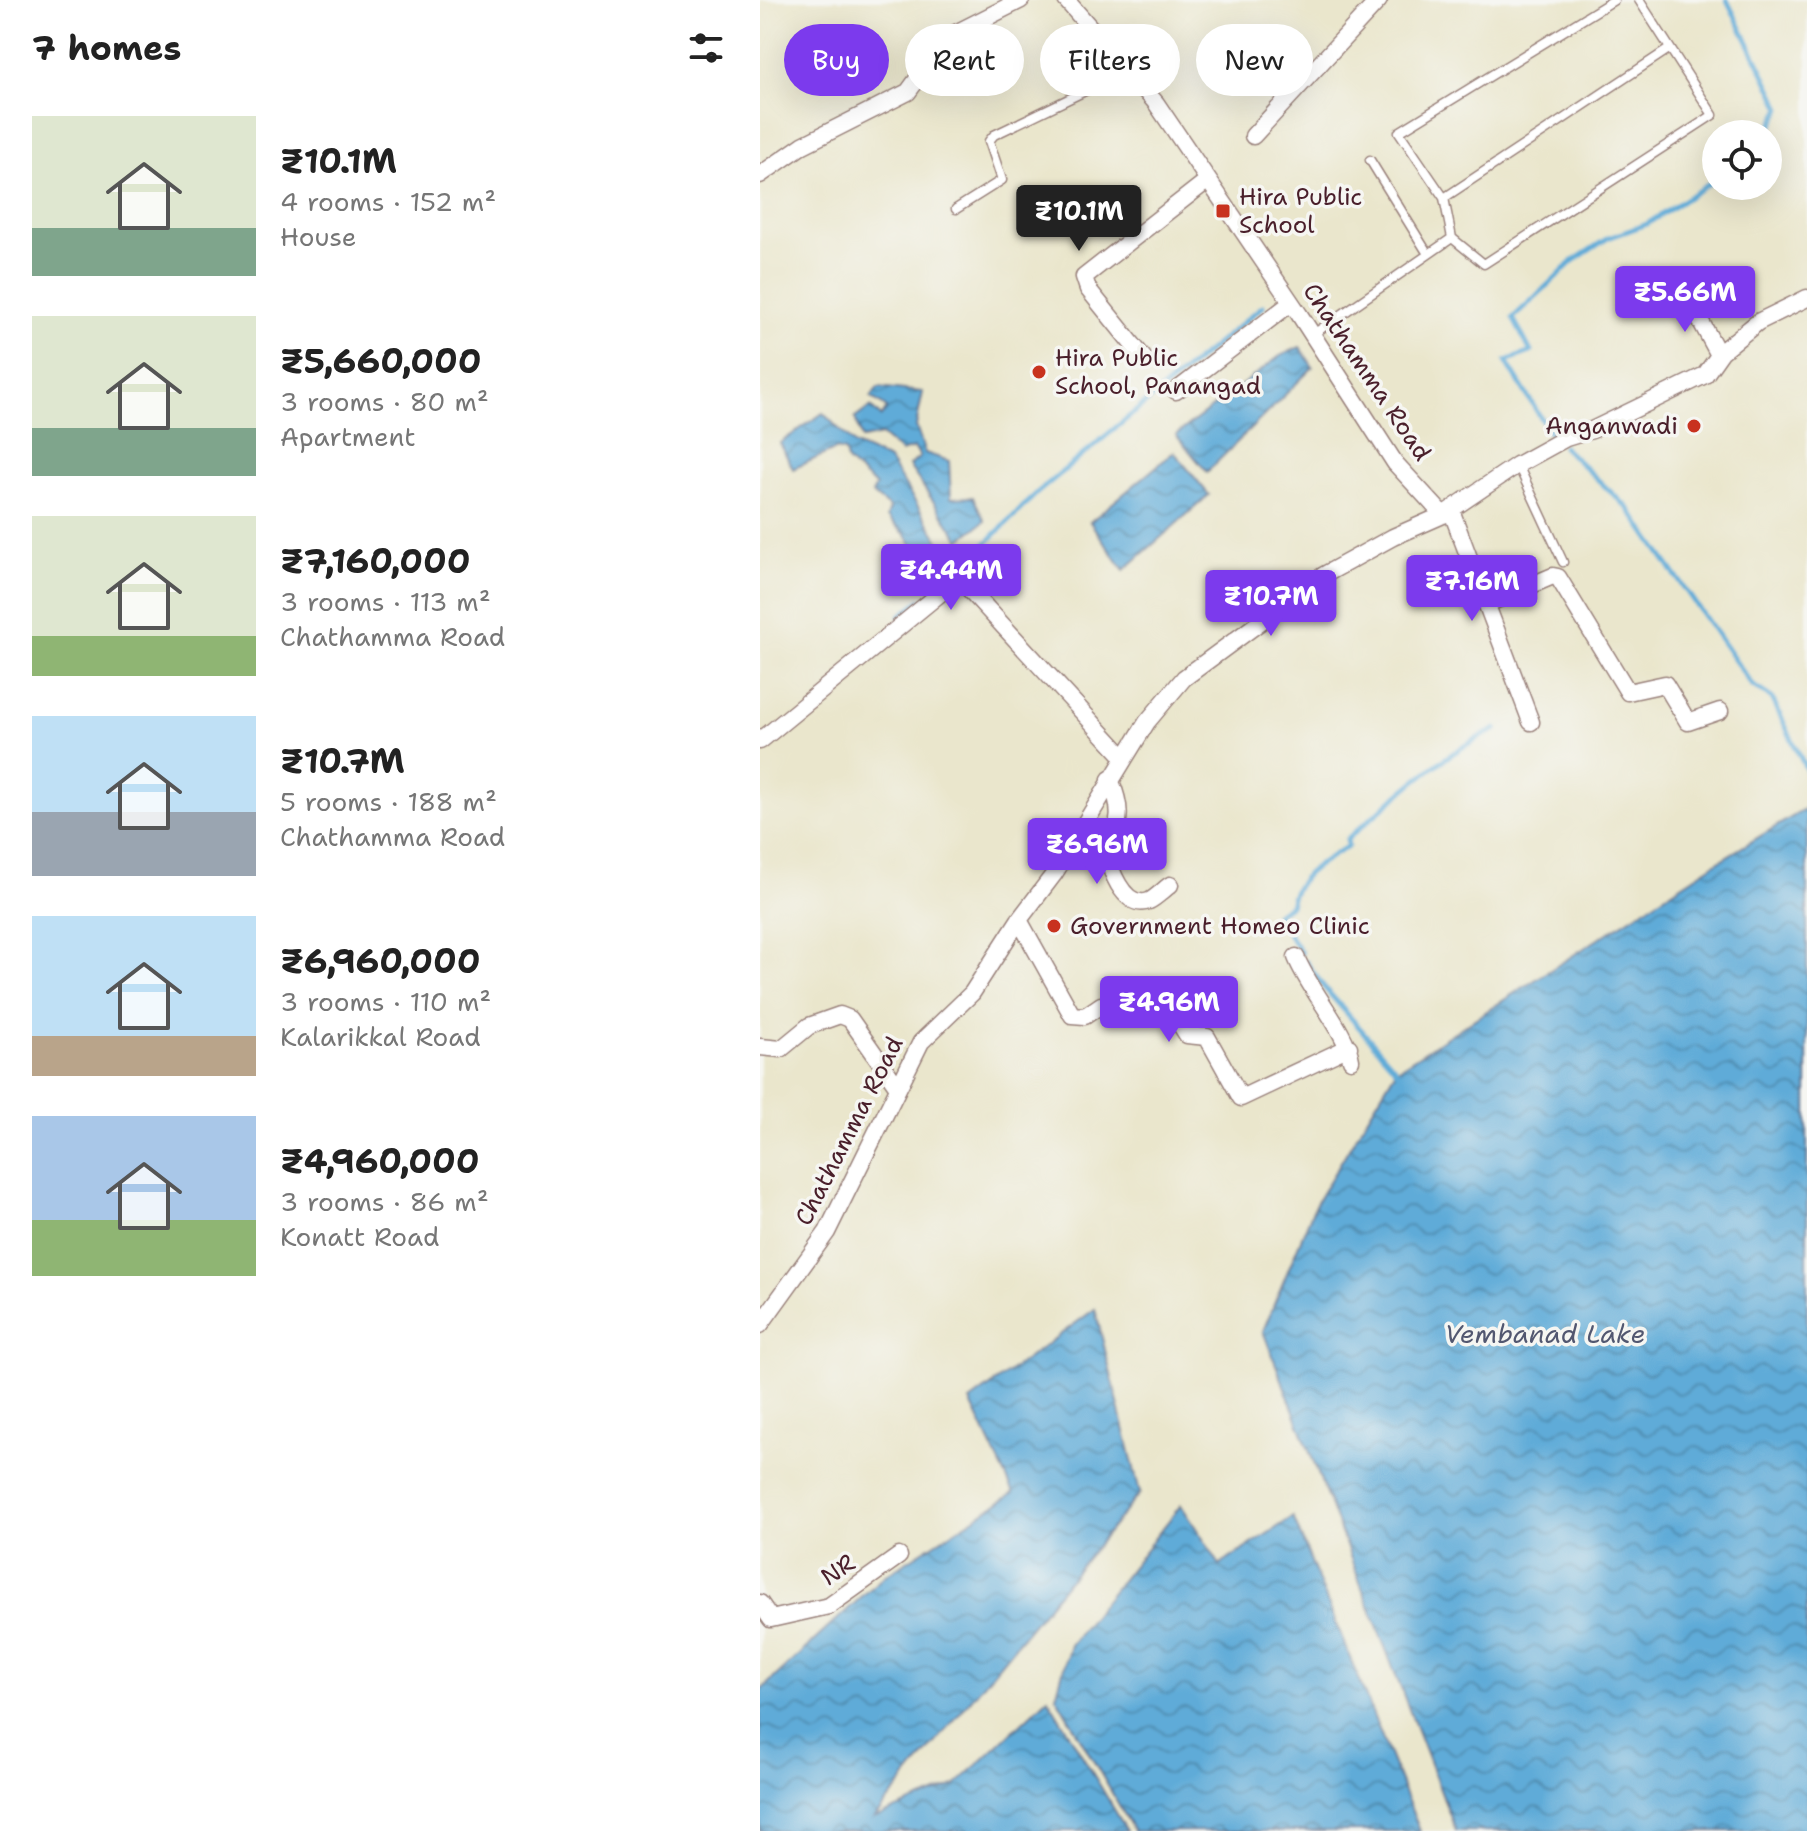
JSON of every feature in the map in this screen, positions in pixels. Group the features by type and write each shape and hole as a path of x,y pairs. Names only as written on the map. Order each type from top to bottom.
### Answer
{"street":[{"path":"760,175 803,145 908,92 948,37 1021,0"},
{"name":"Chathamma Road","path":"1066,0 1087,24"},
{"path":"1253,136 1379,0"},
{"name":"Chathamma Road","path":"760,1325 827,1232 921,1042 972,993 1019,920 1054,874 1124,757 1184,678 1324,575 1393,537 1447,513 1395,463 1150,96"},
{"path":"1146,361 1088,289 1084,277 1208,180"},
{"path":"1695,297 1699,318 1719,355"},
{"path":"1531,722 1487,604 1447,513 1517,465 1566,438 1592,430 1705,375 1719,355 1758,322 1807,298"},
{"path":"1176,391 1291,303"},
{"path":"1487,604 1553,576 1558,577 1628,692 1665,684 1688,722 1720,711"},
{"path":"760,741 959,578 1124,757"},
{"path":"1110,779 1121,804 1114,836 1104,848 1113,874 1127,897 1137,901 1147,901 1170,885"},
{"path":"1019,920 1072,1015 1085,1016 1101,1005 1114,1007 1127,1016 1170,1008 1187,1035 1207,1037 1241,1098 1350,1054 1306,983 1296,957"},
{"path":"760,1047 781,1049 809,1026 840,1015 850,1019 897,1086"},
{"name":"NR","path":"760,1603 771,1619 829,1606 899,1556"}],"lane":[{"path":"1614,0 1399,132 1444,198 1452,238 1484,264 1713,115 1639,0"},
{"path":"1444,198 1669,49"},
{"path":"956,209 1002,180 989,141 994,135 1075,96"},
{"path":"1370,160 1428,254"},
{"path":"1312,335 1452,238"},
{"path":"1517,465 1563,562"}],"water":[{"path":"1300,347 1313,367 1207,472 1176,435 1280,356"},
{"path":"878,387 923,392 916,426 925,453 949,461 951,498 973,497 985,521 960,540 909,466 920,457 914,448 901,452 881,435 862,439 855,418 871,407 881,417 887,408 871,397"},
{"path":"823,413 855,445 889,460 947,553 929,568 905,534 887,517 890,508 872,494 876,486 847,461 845,451 836,449 793,469 780,443"},
{"path":"1174,452 1209,495 1124,570 1090,522"},
{"name":"Vembanad Lake","path":"1807,808 1807,1831 1456,1831 1263,1331 1315,1205 1396,1070 1714,864"},
{"path":"1095,1309 1140,1493 874,1818 955,1786 1048,1698 1127,1831 760,1831 760,1691 884,1576 1014,1493 970,1401"},
{"path":"1181,1505 1220,1565 1293,1517 1420,1831 1134,1831 1056,1696 1070,1645"}],"waterway":[{"path":"1727,0 1781,108 1775,120"},
{"path":"1552,436 1506,361 1531,352 1513,318 1573,261 1608,238 1647,224 1702,188"},
{"path":"954,575 1038,492 1263,306"},
{"path":"1563,447 1629,509 1752,685 1772,698 1807,771"},
{"path":"900,616 920,600"},
{"path":"1301,953 1276,914 1290,905 1304,877 1348,846 1347,839 1418,779 1456,751 1496,729"},
{"path":"1306,962 1323,986 1400,1074"}],"place":[{"name":"Hira Public School","path":"1223,211"},
{"name":"Hira Public School, Panangad","path":"1039,372"},
{"name":"Anganwadi","path":"1694,426"},
{"name":"Government Homeo Clinic","path":"1054,926"}]}
